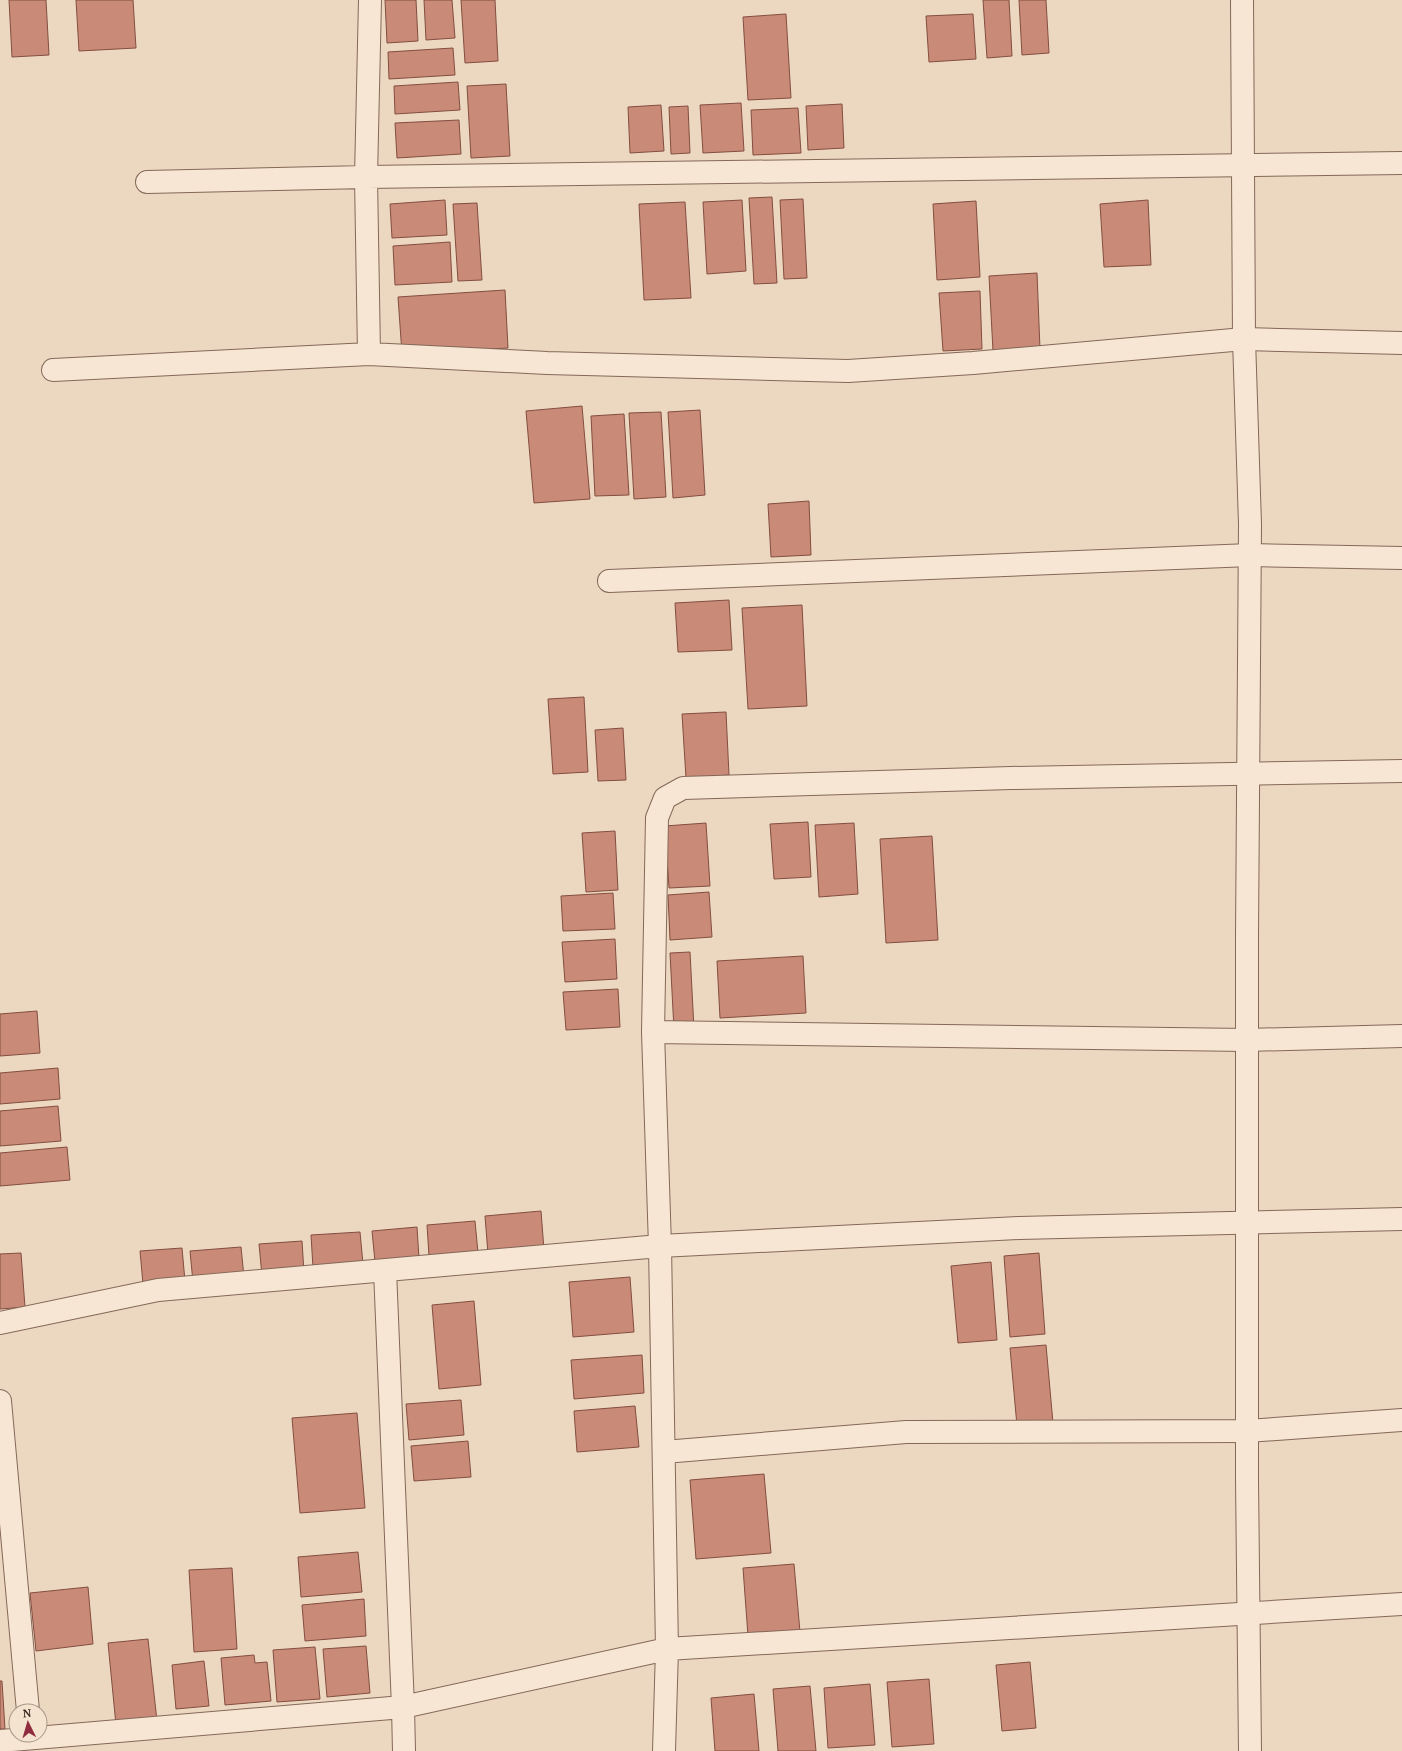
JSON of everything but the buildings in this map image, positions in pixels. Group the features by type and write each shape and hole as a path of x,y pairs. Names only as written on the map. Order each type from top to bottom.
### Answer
{"street":[{"path":"369,354 366,177 370,0"},
{"path":"1242,0 1244,339 1250,555 1247,1040 1247,1431 1250,1751"},
{"path":"147,182 366,177 1402,163"},
{"path":"53,370 369,354 547,363 848,371 973,364 1244,339 1402,343"},
{"path":"609,581 1250,555 1402,558"},
{"path":"664,1751 667,1649 664,1452 660,1246 653,1032 657,818 665,798 683,788 1011,778 1402,771"},
{"path":"653,1032 1247,1040 1402,1036"},
{"path":"0,1322 158,1290 660,1246 1019,1228 1402,1219"},
{"path":"385,1270 404,1751"},
{"path":"0,1401 27,1703"},
{"path":"664,1452 906,1432 1247,1431 1402,1420"},
{"path":"48,1735 403,1706 667,1649 1402,1604"}]}
